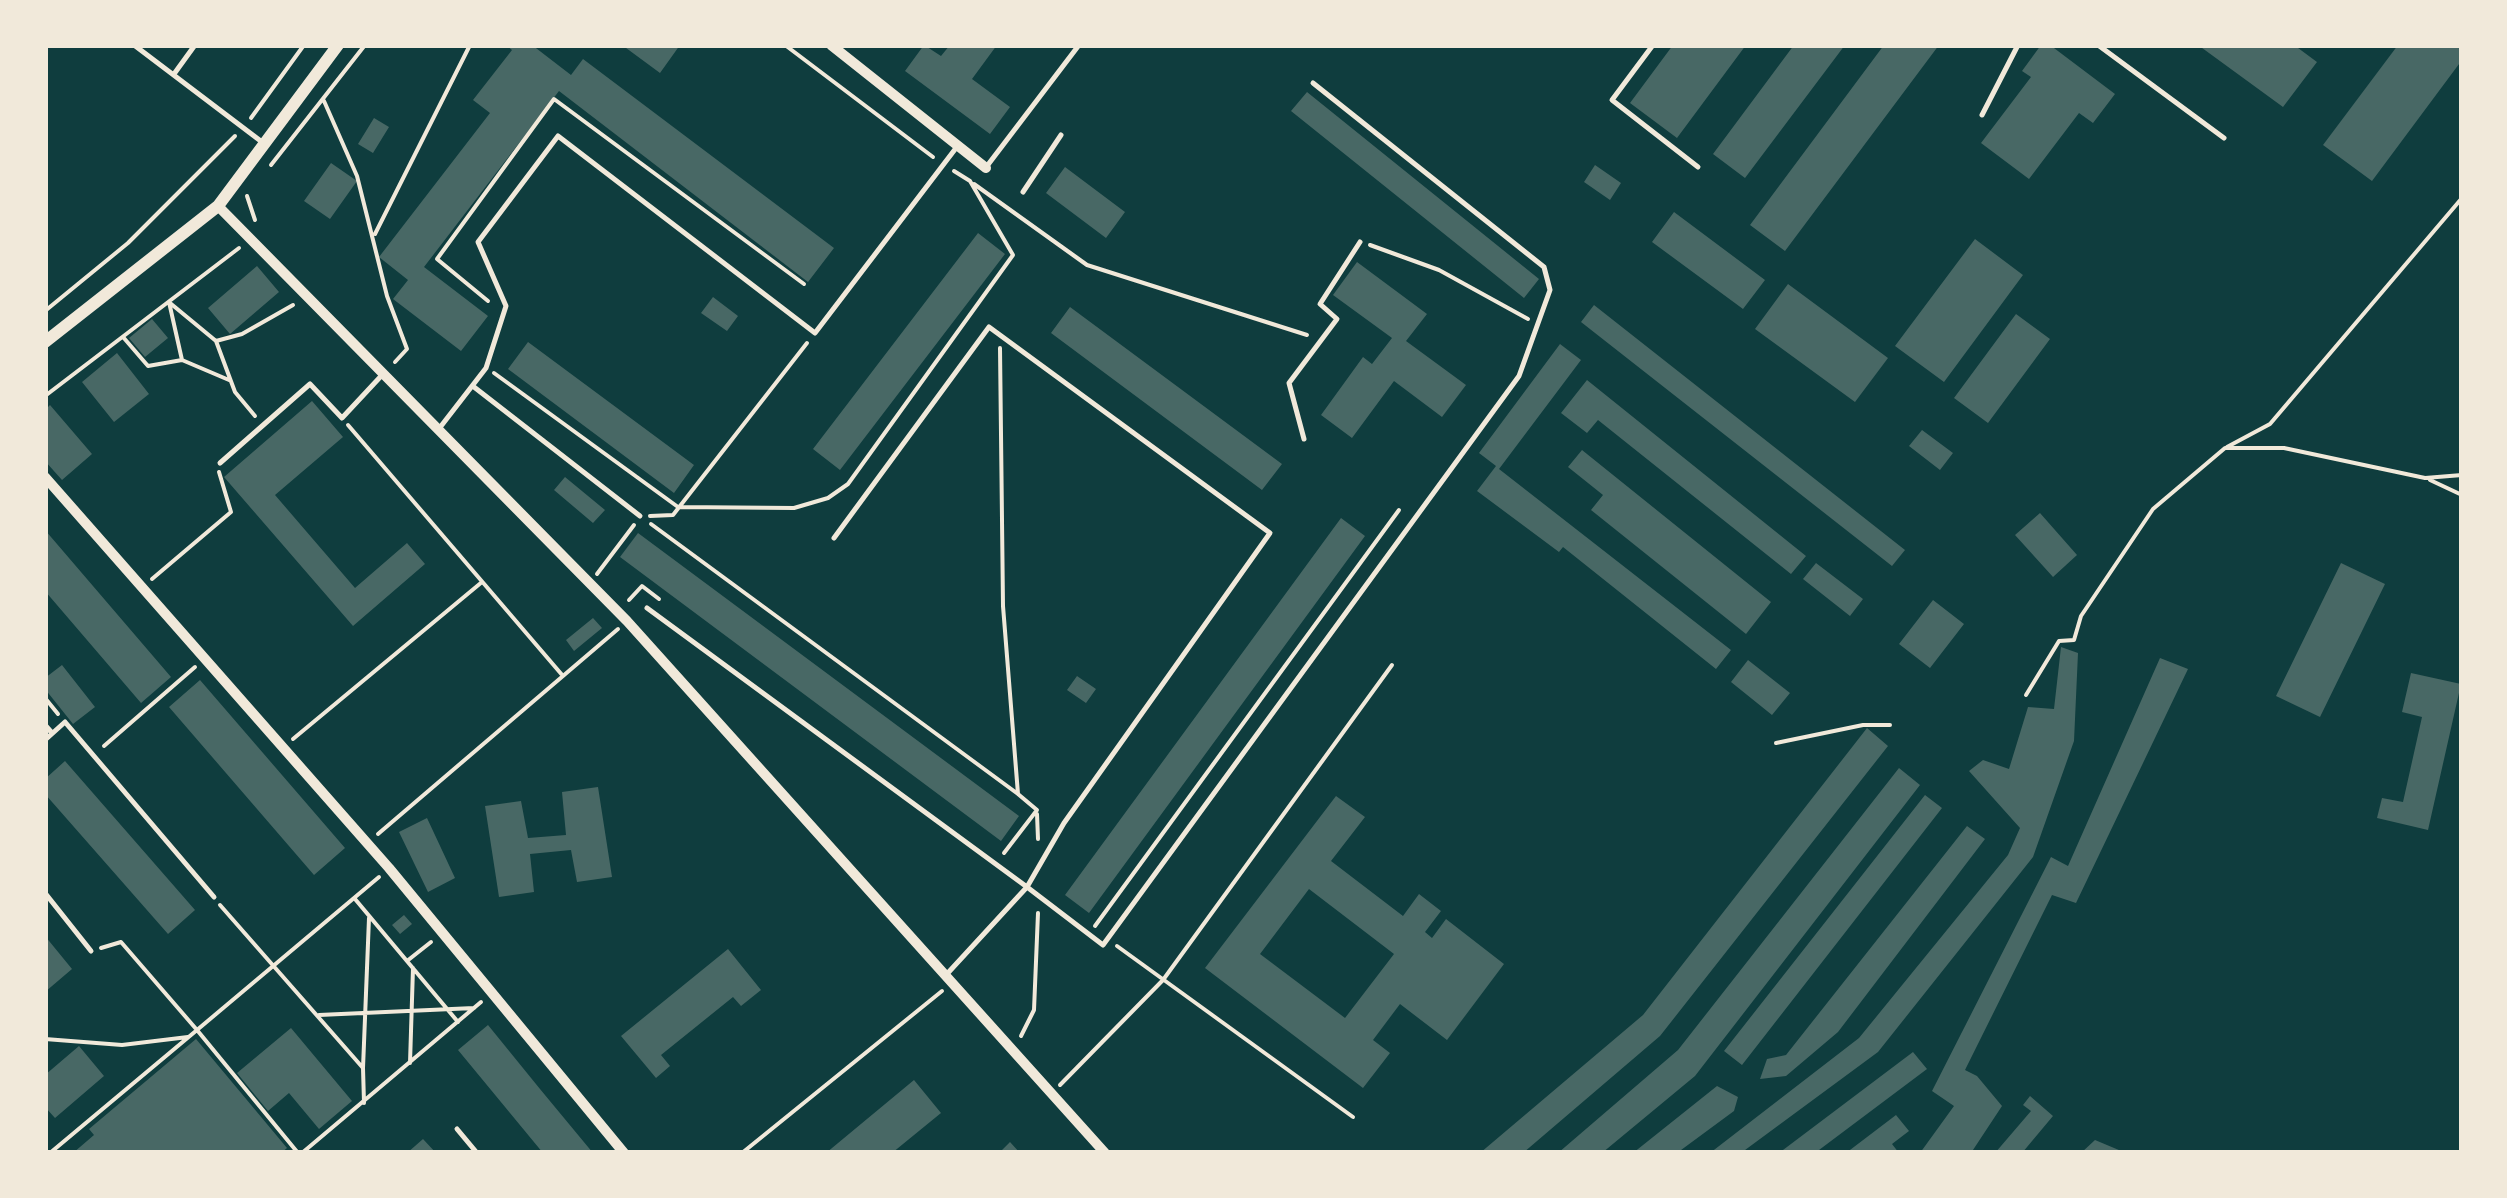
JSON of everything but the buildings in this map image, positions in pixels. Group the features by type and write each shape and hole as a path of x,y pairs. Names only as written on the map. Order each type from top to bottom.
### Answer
{"street":[{"path":"45,342 218,206 338,45"},
{"path":"832,45 986,168"},
{"path":"218,206 627,621 938,977 1106,1153"},
{"path":"45,477 145,586 389,868 624,1153"}],"lane":[{"path":"134,45 264,144"},
{"path":"174,74 195,45"},
{"path":"986,168 1078,45"},
{"path":"1652,45 1612,100 1698,167"},
{"path":"1982,115 2018,45"},
{"path":"2098,45 2224,138"},
{"path":"647,608 1104,945 1520,376 1550,290 1544,267 1312,83"},
{"path":"438,430 486,368 506,306 478,242 558,136 815,333 958,146"},
{"path":"1023,192 1061,136"},
{"path":"1304,440 1289,383 1337,319 1320,304 1360,242"},
{"path":"834,538 989,328 1270,533 1064,823 1027,886 938,977"},
{"path":"220,464 310,384 342,418 384,372"},
{"path":"474,387 640,516"},
{"path":"45,740 65,722 214,898"},
{"path":"45,725 52,733"},
{"path":"45,893 92,951"},
{"path":"457,1129 477,1153"}],"path":[{"path":"45,310 128,243 191,185 244,126 304,45"},
{"path":"374,234 470,45"},
{"path":"786,45 944,165 1087,265 1321,340"},
{"path":"323,99 357,176 387,296 407,350 384,372"},
{"path":"497,308 437,260 554,99 804,284"},
{"path":"486,368 678,508 794,508 828,498 848,484 1013,256 970,181"},
{"path":"2026,694 2059,641 2074,640 2081,616 2153,509 2226,448 2270,424 2462,198"},
{"path":"45,396 247,242"},
{"path":"1360,242 1439,270 1539,325"},
{"path":"216,341 242,334 302,299"},
{"path":"169,302 216,341 229,380 264,425"},
{"path":"169,302 182,360"},
{"path":"597,574 640,516 672,514 678,508 815,333"},
{"path":"1000,335 1003,606 1018,794"},
{"path":"123,337 148,366 182,360 229,380"},
{"path":"342,418 563,676"},
{"path":"2226,448 2284,448 2425,478 2462,496"},
{"path":"145,586 231,512 218,476 220,464"},
{"path":"2425,478 2462,476"},
{"path":"1080,917 1094,928 1399,510"},
{"path":"640,516 1037,810 1040,866"},
{"path":"284,747 482,582"},
{"path":"626,604 642,586 674,610"},
{"path":"367,844 627,621"},
{"path":"93,756 207,657"},
{"path":"1057,1088 1163,980 1392,665"},
{"path":"45,698 65,722"},
{"path":"1776,743 1862,724 1890,725"},
{"path":"1003,854 1037,810"},
{"path":"50,1153 389,868"},
{"path":"1017,1044 1034,1010 1039,896"},
{"path":"214,898 364,1068"},
{"path":"354,898 458,1022"},
{"path":"364,1104 370,916"},
{"path":"407,962 443,933"},
{"path":"92,951 121,942 300,1153 364,1104 492,992"},
{"path":"1124,951 1353,1117"},
{"path":"410,1064 412,968"},
{"path":"938,977 944,990"},
{"path":"938,977 944,990"},
{"path":"742,1153 944,990"},
{"path":"316,1015 474,1008"},
{"path":"45,1039 122,1045 188,1037"}]}
